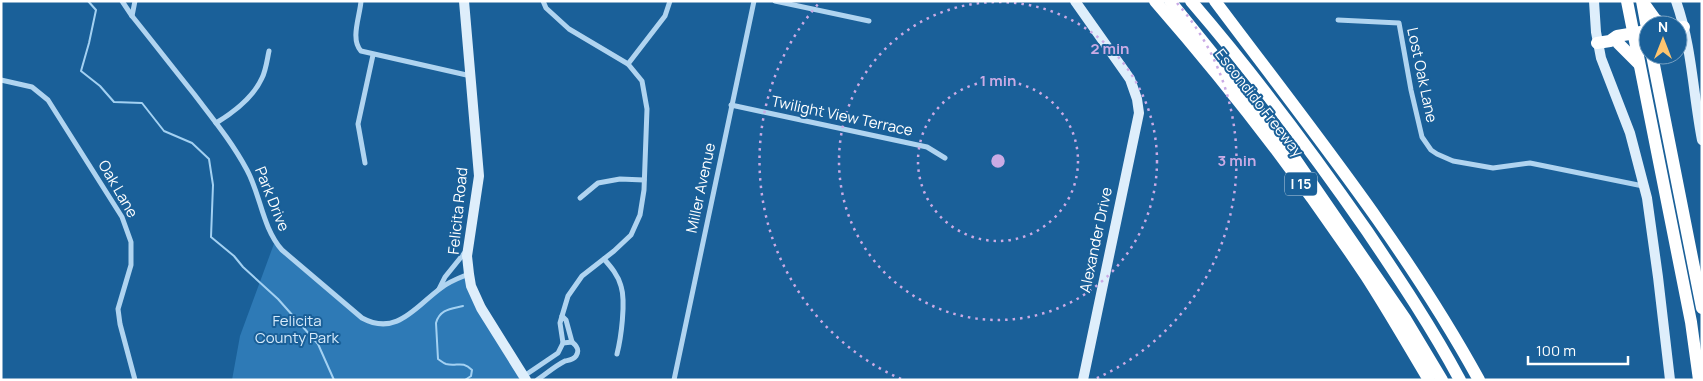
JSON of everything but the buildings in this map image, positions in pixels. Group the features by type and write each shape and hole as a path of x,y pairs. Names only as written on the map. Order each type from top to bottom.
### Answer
{"highway":[{"name":"Escondido Freeway","path":"1155,1 1261,129 1325,217 1366,277 1429,380"},
{"path":"1170,1 1280,136 1401,312 1442,380"},
{"path":"1191,1 1220,34 1331,179 1440,342 1460,380"},
{"name":"Escondido Freeway","path":"1215,1 1344,173 1414,273 1479,380"},
{"path":"1627,1 1638,55"},
{"path":"1643,1 1652,15"},
{"path":"1643,1 1645,15"},
{"path":"1638,35 1617,36 1608,42 1638,63"},
{"path":"1640,65 1691,322 1699,380"},
{"path":"1654,65 1702,308"}],"street":[{"name":"Park Drive","path":"122,1 226,135 248,171 264,213 267,228 274,241 363,319 378,324 397,322 410,316 439,289 452,280 469,274"},
{"path":"132,16 135,1"},
{"path":"361,1 356,39 357,46 361,51 472,77"},
{"name":"Felicita Road","path":"464,1 480,176 468,249 469,274 473,292 481,308 525,378"},
{"path":"525,378 558,353 563,344 560,323 568,296 582,276 631,235 640,215 644,180 647,109 642,81 628,64 569,29 546,8 543,1"},
{"path":"628,64 665,16 670,1"},
{"name":"Miller Avenue","path":"674,380 754,1"},
{"path":"775,1 870,21"},
{"name":"Alexander Drive","path":"1075,1 1124,68 1135,90 1138,107 1138,119 1082,380"},
{"path":"1594,1 1594,20 1608,42 1607,76 1630,132 1647,198 1670,380"},
{"path":"1676,1 1679,15"},
{"name":"Lost Oak Lane","path":"1338,20 1399,24 1422,137 1431,150 1437,154 1453,161 1493,168 1530,163 1643,186"},
{"path":"216,123 250,97 262,78 269,51"},
{"path":"1688,51 1702,140"},
{"path":"365,163 358,124 373,55"},
{"name":"Oak Lane","path":"1,80 32,87 48,100 122,217 131,242 132,264 118,309 120,324 135,380"},
{"name":"Twilight View Terrace","path":"731,105 927,147 945,158"},
{"path":"580,198 598,183 620,180 644,180"},
{"name":"Park Drive","path":"439,289 448,272 468,249"},
{"path":"604,259 615,272 622,287 622,316 617,354"},
{"path":"537,380 578,355 578,350 572,342 566,320 562,316"},
{"path":"563,344 572,342"}],"green space":[{"name":"Felicita County Park","path":"275,241 357,315 373,323 397,322 439,289 469,274 471,286 526,380 232,380 240,336"}],"waterway":[{"path":"88,1 96,10 81,71 100,86 114,102 142,103 164,131 192,143 209,159 213,185 211,237 234,256 243,267 278,299 318,344 334,380"},
{"path":"463,306 443,312 436,323 438,359 450,365 462,364 472,370 471,376 465,380"}]}
